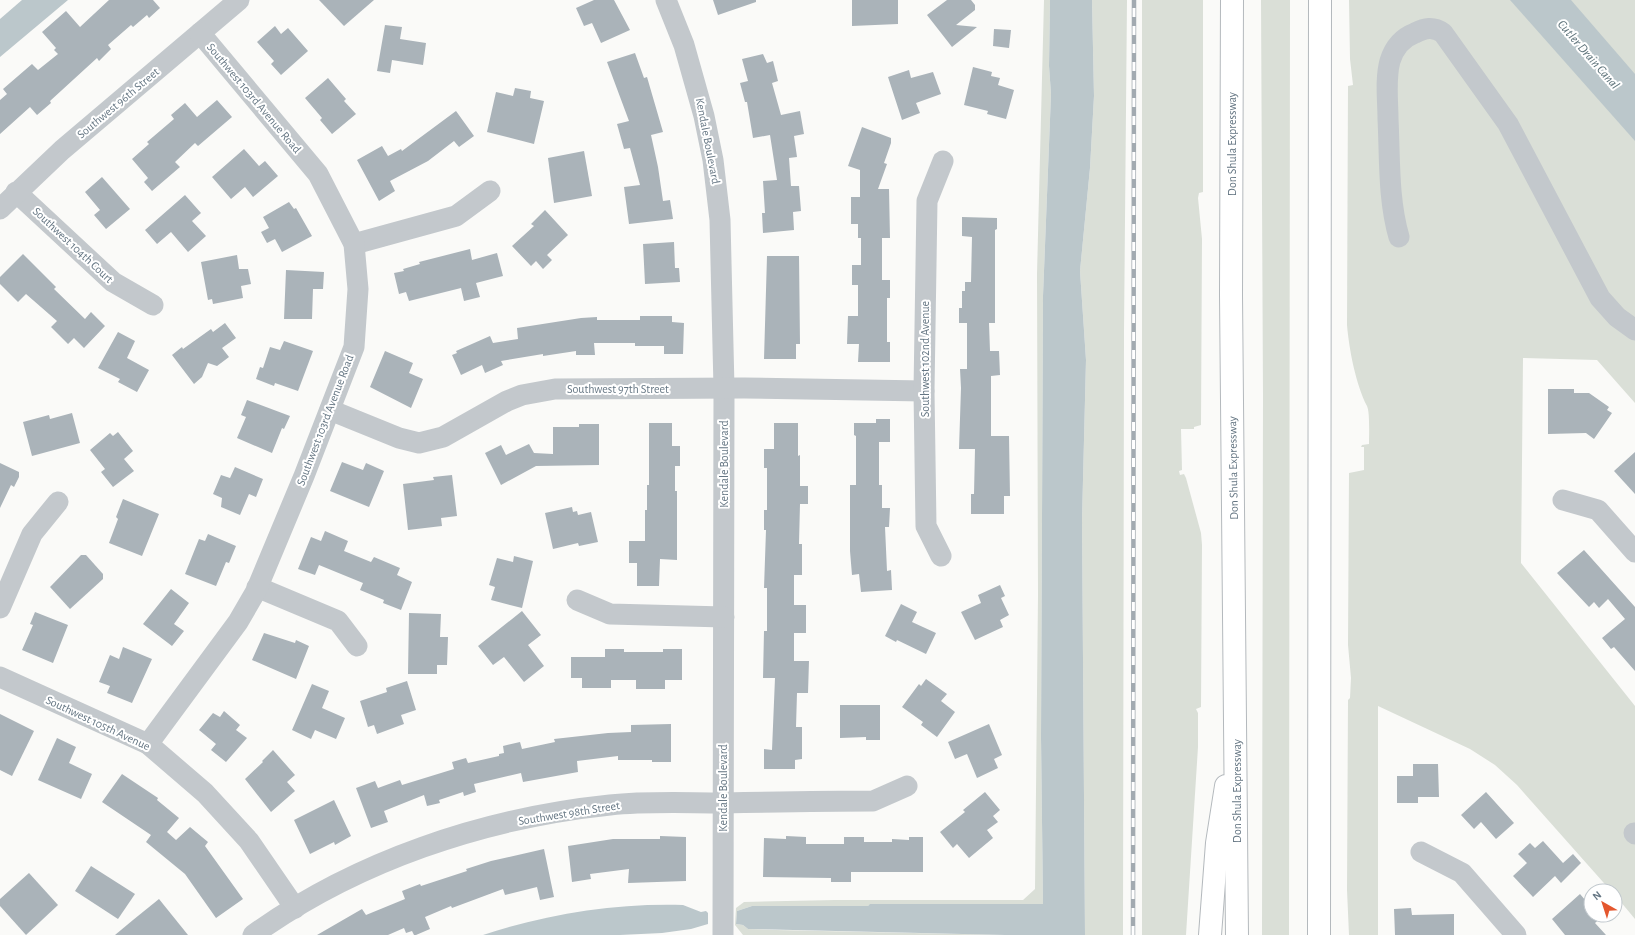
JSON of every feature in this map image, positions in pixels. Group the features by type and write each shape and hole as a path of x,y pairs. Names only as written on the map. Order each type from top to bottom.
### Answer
{"highway":[{"name":"Don Shula Expressway","path":"1232,0 1231,303 1237,935"},
{"path":"1319,935 1320,0"},
{"path":"1210,935 1217,843 1236,728"}],"street":[{"name":"Southwest 96th Street","path":"0,209 16,192 62,150 238,0"},
{"name":"Kendale Boulevard","path":"666,0 684,45 699,94 717,183 722,263 724,388 723,935"},
{"path":"1399,237 1393,209 1390,176 1388,97 1389,66 1396,47 1403,40 1426,28 1435,28 1443,33 1508,124 1600,298 1608,309 1635,330"},
{"name":"Southwest 103rd Avenue Road","path":"148,744 238,622 257,587 330,410 354,347 358,289 354,244 318,174 200,33"},
{"name":"Southwest 102nd Avenue","path":"941,556 926,526 924,391 927,201 944,161"},
{"path":"354,244 456,216 490,191"},
{"name":"Southwest 104th Court","path":"16,192 113,282 153,305"},
{"name":"Southwest 97th Street","path":"330,410 399,438 419,443 443,437 507,401 538,392 572,388 724,388 924,391"},
{"path":"1563,500 1598,510 1635,552"},
{"path":"0,608 32,534 58,502"},
{"path":"257,587 338,621 357,646"},
{"path":"577,600 610,614 724,617"},
{"name":"Southwest 105th Avenue","path":"0,677 148,744 205,794 249,841 295,908"},
{"name":"Southwest 98th Street","path":"253,935 295,908 357,874 418,850 483,828 541,815 609,805 656,802 723,803 873,801 907,786"},
{"path":"1421,852 1462,873 1516,935"}],"shaded area":[{"path":"1044,0 1050,0 1049,66 1051,94 1043,296 1041,738 1043,904 752,906 737,911 736,924 743,925 748,929 1005,935 743,935 735,925 736,908 744,902 835,900 1023,900 1035,889 1038,595 1037,274"},
{"path":"1092,0 1127,0 1124,332 1123,935 1085,935 1082,520 1086,360 1080,271 1090,168 1094,96"},
{"path":"1142,0 1203,0 1203,192 1199,193 1198,198 1202,239 1201,425 1194,427 1194,429 1181,429 1182,470 1179,471 1180,475 1184,474 1186,478 1201,533 1202,545 1201,707 1196,709 1198,713 1198,747 1186,935 1142,935"},
{"path":"1261,0 1290,0 1289,935 1262,935 1263,395"},
{"path":"1349,0 1635,0 1635,403 1597,360 1523,358 1521,563 1635,706 1635,919 1623,905 1623,883 1604,883 1517,785 1495,765 1470,749 1378,706 1378,935 1349,935 1347,890 1348,700 1350,698 1351,678 1348,645 1349,473 1364,470 1364,447 1361,447 1362,445 1369,444 1368,409 1354,367 1349,345 1347,325 1348,86 1353,85 1350,59"}],"water":[{"path":"22,0 68,0 0,57 0,19"},
{"path":"1050,0 1092,0 1094,96 1090,168 1080,271 1086,360 1082,520 1085,935 1005,935 748,929 743,925 736,924 737,911 752,906 1043,904 1041,738 1043,296 1051,94 1049,66"},
{"name":"Cutler Drain Canal","path":"1510,0 1571,0 1635,74 1635,141"},
{"path":"683,905 701,912 706,911 708,913 708,924 691,929 662,933 620,935 483,935 531,921 582,911 632,906"}],"building":[{"path":"109,0 153,0 160,8 149,18 147,15 133,27 131,25 108,45 111,49 99,61 97,58 37,115 30,107 0,134 0,100 7,94 3,89 32,64 38,70 58,54 54,50 56,48 42,32 66,11 80,27"},
{"path":"319,0 374,0 344,26"},
{"path":"594,0 614,0 630,30 601,43 592,23 584,26 576,8"},
{"path":"713,0 756,0 756,2 718,15"},
{"path":"852,0 898,0 898,24 852,26"},
{"path":"947,0 971,0 975,5 975,10 956,25 977,27 952,47 927,15"},
{"path":"385,25 402,27 400,39 426,43 423,65 392,60 390,73 377,71"},
{"path":"275,26 281,34 288,28 308,51 281,75 271,64 274,61 257,42"},
{"path":"994,29 1011,30 1009,48 993,46"},
{"path":"635,53 644,78 647,77 663,132 651,135 663,201 670,200 673,219 629,224 624,187 640,185 630,148 624,149 617,124 629,121 607,62"},
{"path":"763,54 767,63 773,61 778,81 772,83 781,115 800,111 804,134 794,136 797,157 789,158 791,186 799,186 801,211 793,212 794,230 763,233 762,213 765,213 763,181 777,180 770,135 753,138 747,102 745,102 740,83 748,81 742,59"},
{"path":"973,67 992,72 991,76 1000,78 998,85 1014,90 1006,119 987,114 988,111 964,105"},
{"path":"909,70 911,78 933,72 941,94 916,103 920,113 902,120 888,77"},
{"path":"328,78 346,99 344,101 356,114 332,134 320,120 322,118 305,98"},
{"path":"515,88 531,91 530,98 544,101 534,144 487,132 496,92 513,96"},
{"path":"217,100 232,117 198,146 195,143 175,162 180,167 152,191 144,182 148,178 132,159 149,144 147,142 174,119 171,115 185,103 197,117"},
{"path":"456,111 474,136 459,147 454,141 428,161 390,181 395,191 379,201 357,160 382,146 388,156 401,149 402,151"},
{"path":"862,127 891,138 891,143 884,163 887,164 878,189 889,189 890,238 882,238 882,280 890,280 890,298 887,298 887,342 890,342 890,362 858,362 859,344 847,344 848,316 858,316 858,285 852,285 852,265 861,265 861,238 858,238 858,224 851,224 851,197 860,197 860,170 848,166"},
{"path":"244,149 259,166 265,161 278,176 253,197 245,187 231,199 212,177"},
{"path":"584,151 592,196 554,203 548,158"},
{"path":"102,177 130,209 106,229 94,215 100,210 85,192"},
{"path":"185,195 201,213 192,221 206,236 188,252 171,232 157,244 145,230"},
{"path":"289,202 294,209 296,208 312,236 282,252 275,239 267,243 261,232 269,228 263,217"},
{"path":"545,210 568,235 547,255 552,260 543,269 536,261 531,266 512,246 534,226 531,224"},
{"path":"962,217 997,218 997,229 995,230 995,323 989,323 990,351 999,351 1000,375 991,376 991,436 1009,436 1010,496 1004,496 1004,514 971,514 971,494 974,494 975,449 959,449 961,388 960,369 967,369 967,323 959,323 959,308 962,308 962,291 965,291 965,282 971,282 972,237 962,236"},
{"path":"674,242 675,268 679,268 680,282 645,284 643,244"},
{"path":"470,249 472,260 497,253 503,276 476,283 480,297 464,301 461,288 409,301 406,292 399,294 394,273 404,271 403,269 420,264 419,262"},
{"path":"23,254 56,287 54,289 85,319 91,312 105,326 84,348 74,338 68,344 51,327 57,321 26,294 18,302 0,284 0,277"},
{"path":"237,255 239,269 248,269 251,284 241,286 243,298 213,304 212,299 208,300 201,262"},
{"path":"767,256 799,256 800,344 796,344 796,359 764,359"},
{"path":"286,270 324,272 323,289 313,289 312,319 284,319"},
{"path":"640,316 672,316 672,322 684,323 683,354 664,354 664,346 635,346 635,343 594,343 595,355 576,355 576,351 543,356 543,354 501,361 503,365 485,373 482,365 461,375 452,355 457,353 456,351 490,336 493,343 518,339 517,328 581,318 597,317 597,320 640,320"},
{"path":"225,323 236,338 222,348 229,357 217,366 208,363 202,377 194,384 172,355 211,329 213,332"},
{"path":"118,332 135,341 127,358 149,370 137,392 118,382 120,379 98,368"},
{"path":"284,341 313,351 298,391 275,383 274,386 256,379 260,367 263,368 270,347 280,350"},
{"path":"385,351 413,363 409,373 423,379 411,408 370,387"},
{"path":"1548,389 1574,389 1574,393 1589,393 1609,407 1607,410 1612,413 1594,439 1586,433 1548,434"},
{"path":"247,400 290,416 284,429 282,428 272,453 237,438 246,417 241,415"},
{"path":"72,413 80,443 32,456 23,422 49,415 50,419"},
{"path":"876,419 890,419 890,442 879,442 879,485 882,485 882,508 890,508 889,527 885,527 887,571 891,570 892,590 861,592 859,574 852,575 850,551 850,485 856,485 856,436 854,435 854,423 876,423"},
{"path":"649,423 672,423 672,446 680,446 680,466 675,466 675,491 677,491 677,560 660,559 659,586 637,586 637,563 629,563 629,541 645,541 645,510 647,510 647,485 649,485"},
{"path":"774,423 798,423 800,486 808,486 808,504 800,504 799,544 802,544 802,575 794,575 794,605 806,605 806,633 794,633 794,661 809,661 808,693 797,693 796,727 802,727 802,759 795,760 795,769 764,769 764,749 772,750 775,678 763,678 764,631 767,631 767,588 764,588 766,530 764,530 764,510 767,510 767,468 764,468 764,449 774,449"},
{"path":"579,424 599,424 599,465 536,466 501,485 485,453 501,445 506,455 529,444 534,453 553,454 553,427 579,427"},
{"path":"118,432 133,451 124,459 134,471 113,487 101,472 105,469 90,450 110,433 113,436"},
{"path":"1635,452 1635,494 1614,471"},
{"path":"342,462 363,470 366,463 384,471 369,507 330,491"},
{"path":"0,463 19,472 19,477 14,487 11,485 0,508"},
{"path":"235,467 263,479 256,497 249,494 240,515 221,507 222,498 213,494 221,475 230,478"},
{"path":"452,475 457,516 441,518 442,526 408,530 403,484 434,480 433,477"},
{"path":"123,499 159,514 142,556 109,543 118,519 116,517"},
{"path":"572,507 573,512 577,511 578,515 591,512 598,542 579,546 578,543 553,549 545,513"},
{"path":"325,531 348,541 344,551 371,562 374,557 400,568 397,575 412,582 401,610 383,603 384,600 360,590 363,583 319,565 315,575 298,569 311,537 321,541"},
{"path":"208,534 236,546 229,563 226,562 216,586 185,574 199,539 205,541"},
{"path":"1584,550 1635,607 1635,671 1614,647 1611,649 1602,638 1625,619 1608,599 1599,608 1594,602 1589,607 1557,573"},
{"path":"81,555 86,555 103,574 103,579 70,609 50,587"},
{"path":"514,556 533,561 522,608 491,600 495,587 489,585 497,558 513,562"},
{"path":"1000,585 1005,596 1001,598 1009,615 1000,620 1003,627 975,640 961,612 981,603 978,595"},
{"path":"171,589 189,603 174,624 184,631 172,646 143,624"},
{"path":"901,604 917,612 912,622 936,633 926,654 885,636"},
{"path":"522,611 541,635 528,645 544,666 524,682 504,657 493,665 478,646"},
{"path":"35,612 68,625 53,663 22,650 33,625 30,624"},
{"path":"409,613 441,614 440,637 448,637 447,665 437,665 437,674 408,674"},
{"path":"264,633 295,643 296,640 309,646 296,679 252,660"},
{"path":"123,647 152,659 132,703 107,693 110,686 99,682 110,655 119,659"},
{"path":"605,649 624,649 624,652 663,652 663,649 682,649 682,680 665,680 665,689 636,689 636,680 611,680 611,688 582,688 582,678 571,678 571,657 605,657"},
{"path":"926,679 947,694 941,701 955,712 937,737 921,725 923,722 902,707 919,684 921,686"},
{"path":"407,681 416,710 401,715 404,724 377,734 374,725 368,727 360,701 387,692 386,688"},
{"path":"312,684 329,691 322,708 345,718 336,739 315,730 311,739 292,730"},
{"path":"840,705 880,705 880,740 866,740 866,737 840,738"},
{"path":"224,711 240,725 236,730 247,738 226,762 211,750 216,744 199,730 213,713 220,717"},
{"path":"0,714 34,731 12,776 0,770"},
{"path":"671,724 671,762 652,762 652,760 618,760 618,756 577,761 578,772 523,782 521,773 474,784 476,792 464,796 463,792 439,800 440,803 427,806 424,795 384,811 388,822 371,828 356,788 375,781 378,788 400,780 402,785 454,769 452,762 466,758 468,763 499,756 499,754 504,753 503,746 520,742 522,749 555,742 554,739 631,732 631,725"},
{"path":"989,724 1002,755 994,759 998,768 977,778 967,754 955,759 948,742"},
{"path":"57,738 76,747 69,763 92,774 81,799 38,780"},
{"path":"273,750 295,775 287,782 295,791 271,812 245,779"},
{"path":"1413,764 1438,764 1439,797 1418,797 1418,803 1397,803 1397,776 1413,776"},
{"path":"122,774 158,798 157,800 179,818 167,832 176,840 190,827 208,842 205,846 243,899 216,918 185,874 146,842 151,835 102,802"},
{"path":"985,792 1000,810 993,816 998,822 987,830 993,838 969,858 957,844 953,848 940,832 965,812 963,810"},
{"path":"1486,792 1514,823 1496,839 1481,822 1474,829 1461,815"},
{"path":"334,800 351,836 335,845 334,842 310,854 294,820"},
{"path":"660,836 686,837 686,881 628,883 629,869 590,874 591,879 572,882 568,846 613,839 660,839"},
{"path":"786,836 806,837 806,844 844,844 844,837 864,837 864,842 892,842 892,839 909,840 909,837 923,837 923,872 851,872 851,882 831,882 831,878 763,877 764,838 786,839"},
{"path":"1543,841 1563,863 1573,854 1581,863 1561,883 1555,876 1533,897 1513,876 1527,863 1518,854 1530,843 1535,848"},
{"path":"544,849 554,897 540,900 537,887 505,895 503,889 452,908 451,906 425,917 430,929 416,935 414,935 412,931 406,933 404,928 388,935 317,935 362,909 366,915 405,899 402,891 420,884 421,886 467,871 466,869 491,861"},
{"path":"91,866 135,894 118,919 75,891"},
{"path":"29,873 58,905 26,935 0,906 0,899"},
{"path":"1580,894 1583,898 1583,923 1595,923 1606,935 1565,935 1552,919"},
{"path":"159,899 188,935 115,935 133,920"},
{"path":"1411,908 1412,915 1454,914 1454,935 1395,935 1394,909"}],"railway":[{"path":"1133,935 1134,0"}]}
